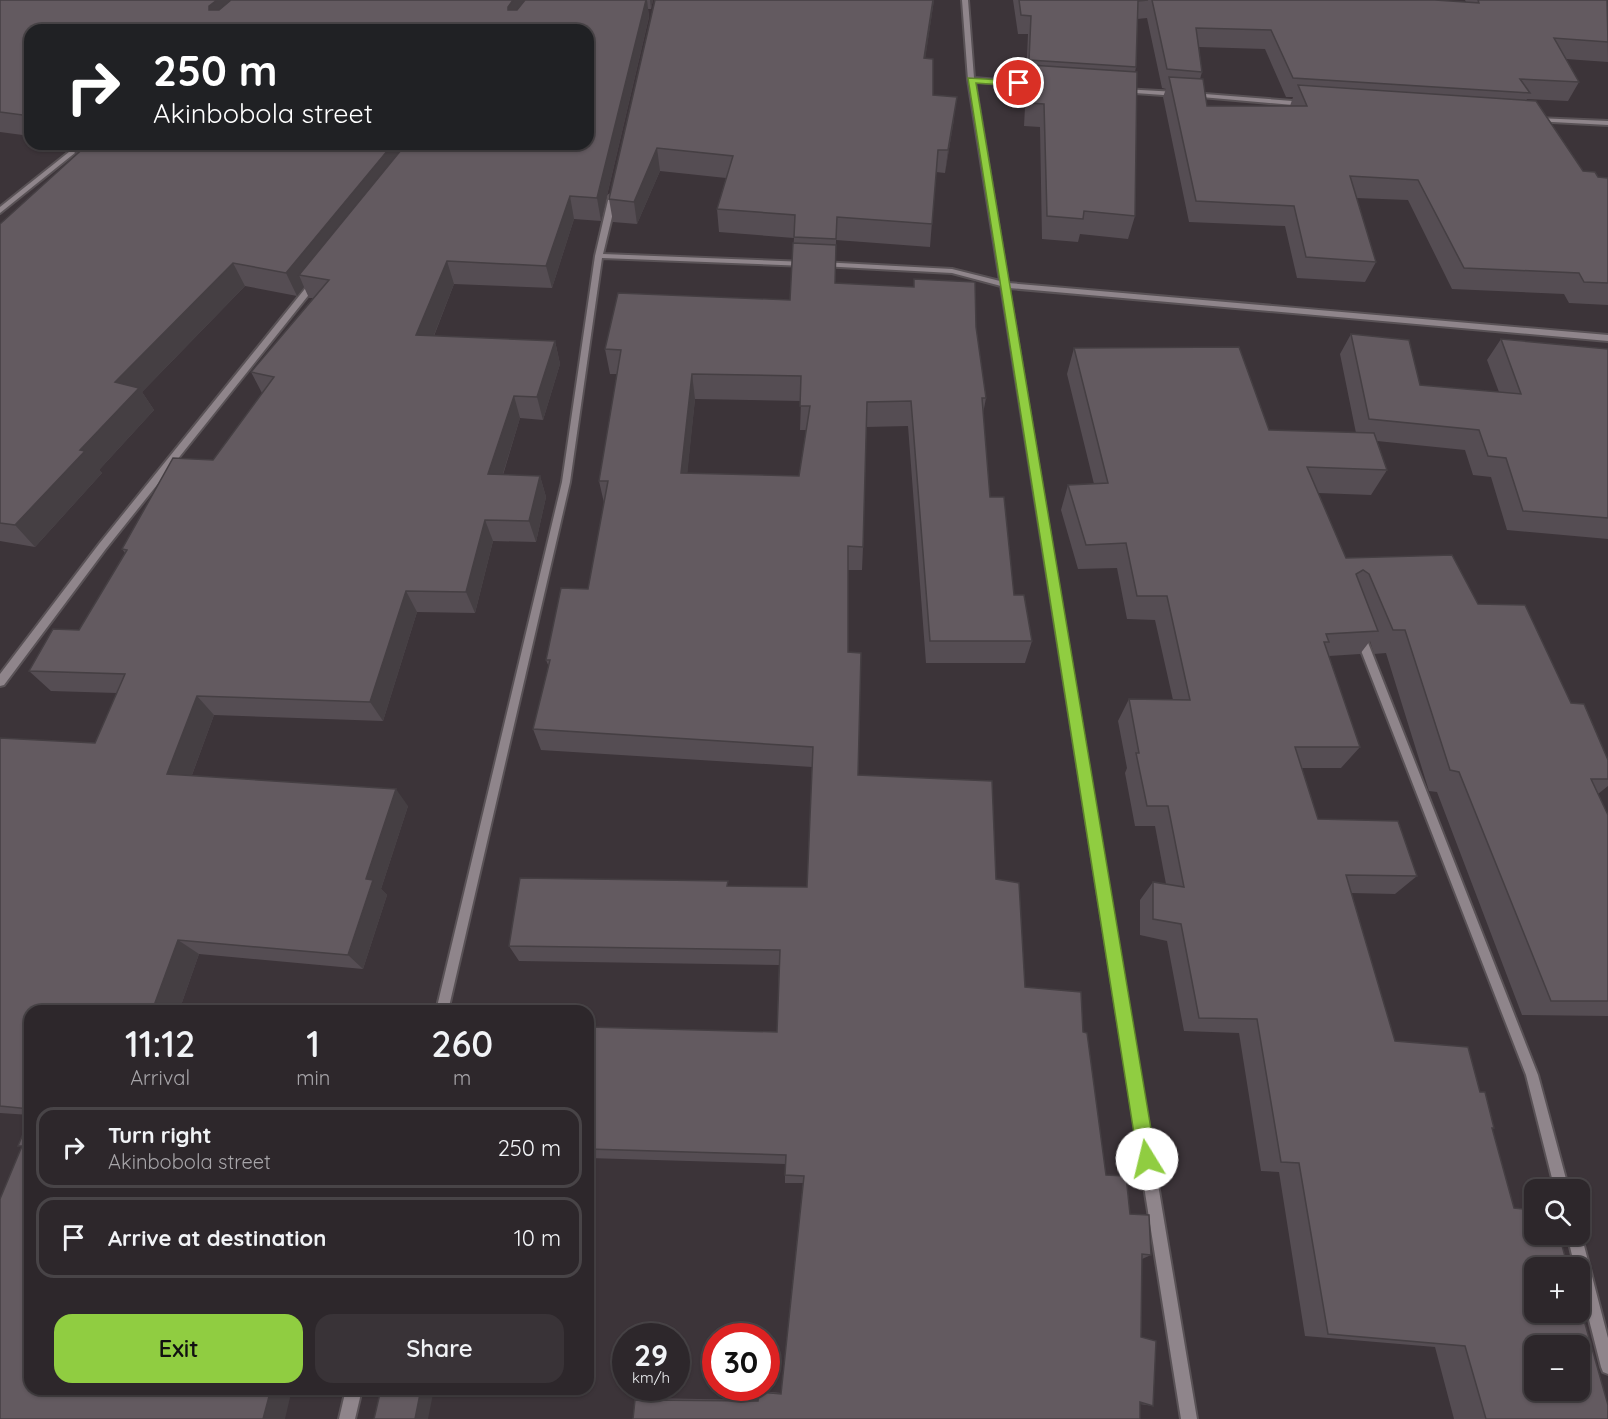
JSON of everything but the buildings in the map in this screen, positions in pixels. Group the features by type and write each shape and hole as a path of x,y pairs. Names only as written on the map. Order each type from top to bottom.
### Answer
{"street":[{"path":"965,0 971,80 1189,1419"},
{"path":"971,80 1042,85"},
{"path":"1114,90 1317,104"},
{"path":"1531,120 1608,123"},
{"path":"0,211 76,150"},
{"path":"443,1005 566,482 599,256 615,187"},
{"path":"599,256 952,271 1005,285 1608,338"},
{"path":"0,682 102,547 321,274"},
{"path":"1354,622 1532,1075 1559,1179"},
{"path":"1577,1245 1608,1367"},
{"path":"347,1419 353,1395"}],"route":[{"path":"1019,83 971,80 1147,1159"}]}
